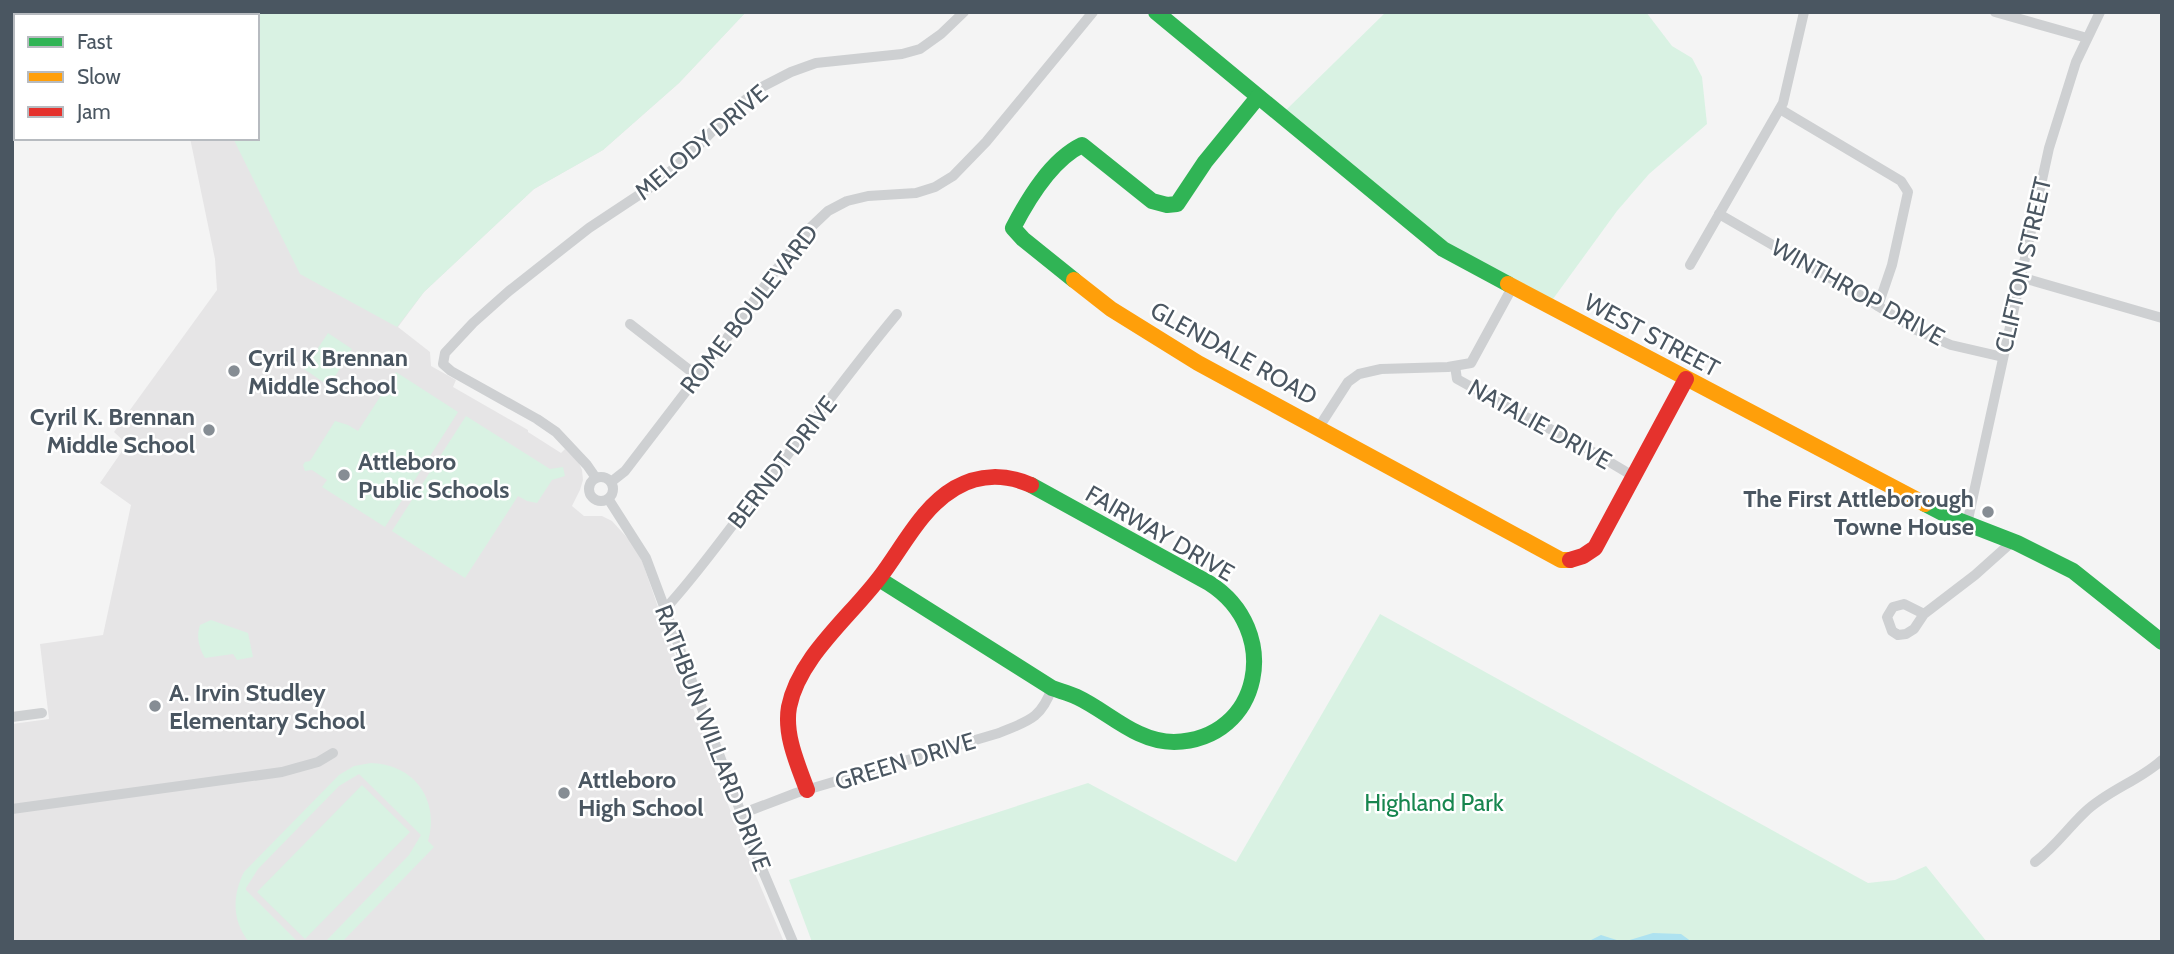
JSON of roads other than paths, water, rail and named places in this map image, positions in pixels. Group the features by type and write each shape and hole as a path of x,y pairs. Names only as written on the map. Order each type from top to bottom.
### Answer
{"street":[{"name":"MELODY DRIVE","path":"596,478 556,432 451,371 443,363 445,354 491,307 589,228 660,181 733,110 760,88 816,63 902,54 920,48 942,34 964,12"},
{"name":"ROME BOULEVARD","path":"611,482 625,471 775,270 809,229 828,211 847,201 867,196 916,193 935,187 953,176 986,142 1093,12"},
{"name":"WEST STREET","path":"1156,12 1443,249 1888,485 1967,524 2013,541 2074,571 2162,642"},
{"path":"1690,265 1780,109 1804,12"},
{"path":"1995,12 2087,38"},
{"name":"CLIFTON STREET","path":"1967,524 2049,148 2076,62 2100,12"},
{"name":"GLENDALE ROAD","path":"1258,97 1205,162 1177,204 1167,205 1152,201 1082,145 1074,146 1022,208 1013,228 1023,239 1111,309 1157,339 1561,559 1574,561 1584,558 1595,548 1686,379"},
{"path":"1780,109 1901,181 1909,192 1892,265 1878,306"},
{"name":"WINTHROP DRIVE","path":"1719,214 1916,330 1951,345 2003,357"},
{"path":"2020,276 2162,318"},
{"path":"1318,427 1348,382 1359,373 1471,363 1513,286"},
{"name":"BERNDT DRIVE","path":"665,609 771,479 897,314"},
{"path":"630,324 697,376"},
{"name":"NATALIE DRIVE","path":"1455,366 1457,379 1576,442 1633,476"},
{"name":"FAIRWAY DRIVE","path":"807,790 792,741 789,710 796,685 840,624 879,579 936,502 955,488 974,480 995,476 1016,479 1207,582 1230,598 1252,634 1255,653 1254,679 1245,701 1231,718 1211,733 1191,739 1164,741 1142,736 1077,697 1052,688 879,579"},
{"path":"596,478 606,478 611,482 614,493 609,500"},
{"name":"RATHBUN WILLARD DRIVE","path":"596,478 589,485 593,498 598,502 609,500 646,558 741,814 793,942"},
{"path":"1924,614 1975,575 2013,541"},
{"name":"GREEN DRIVE","path":"741,814 807,790 999,733 1028,721 1045,707 1052,688"},
{"path":"12,717 42,713"},
{"path":"12,809 282,772 318,762 333,753"},
{"path":"2035,862 2052,849 2085,811 2115,789 2162,761"}],"water":[{"path":"1653,933 1681,934 1692,942 1623,942"},
{"path":"1601,935 1623,942 1587,942"}],"place":[{"name":"Cyril K Brennan Middle School","path":"234,371"},
{"name":"Cyril K. Brennan Middle School","path":"209,430"},
{"name":"Attleboro Public Schools","path":"344,475"},
{"name":"The First Attleborough Towne House","path":"1988,512"},
{"name":"A. Irvin Studley Elementary School","path":"155,706"},
{"name":"Attleboro High School","path":"564,793"}],"park label":[{"name":"Highland Park","path":"1434,802"}]}
